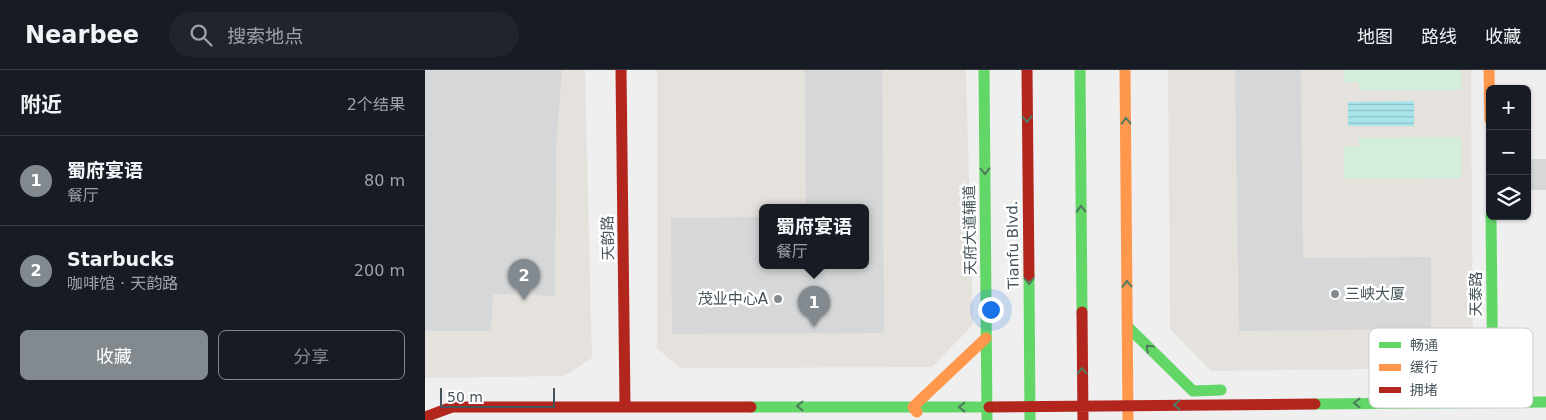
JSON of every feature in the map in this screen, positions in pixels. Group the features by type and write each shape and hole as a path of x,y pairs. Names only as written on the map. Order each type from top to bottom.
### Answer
{"street":[{"name":"天韵路","path":"621,70 625,406"},
{"name":"天府大道辅道","path":"984,70 987,420"},
{"name":"Tianfu Blvd.","path":"1027,70 1030,420"},
{"path":"1080,70 1083,420"},
{"path":"1125,70 1128,420"},
{"path":"1489,70 1489,85"},
{"name":"天泰路","path":"1491,220 1492,328"},
{"path":"1127,327 1193,391 1232,390"},
{"path":"913,406 986,338"},
{"path":"1533,402 1546,402"},
{"path":"425,417 452,407 1030,407 1369,403"},
{"path":"1193,416 1197,411 1209,404"},
{"path":"913,406 924,420"}],"shaded area":[{"path":"425,70 585,70 592,358 564,376 425,378"},
{"path":"657,70 966,70 973,325 932,367 680,368 657,348"},
{"path":"1168,70 1471,70 1473,328 1369,328 1369,369 1211,371 1170,329"}],"green space":[{"path":"1344,70 1461,70 1462,90 1359,90 1359,82 1344,82"},
{"path":"1461,137 1461,178 1344,179 1344,147 1359,147 1359,138"}],"water":[{"path":"1414,101 1414,126 1348,126 1348,102"}],"building":[{"path":"425,70 562,70 556,148 555,296 493,294 491,331 425,331"},
{"name":"茂业中心A","path":"805,70 882,70 884,333 672,334 671,218 759,217 759,269 869,269 869,204 806,204"},
{"path":"1235,70 1301,70 1303,258 1431,257 1431,328 1239,331"},
{"path":"1531,159 1546,159 1546,190 1531,190"}],"traffic: fast":[{"path":"984,70 987,420"},
{"path":"1080,70 1082,312"},
{"path":"1491,220 1492,328"},
{"path":"1029,276 1030,420"},
{"path":"1128,327 1193,391 1221,390"},
{"path":"1533,402 1546,402"},
{"path":"1315,404 1369,404"},
{"path":"751,407 989,407"}],"traffic: slow":[{"path":"1125,70 1128,420"},
{"path":"1489,70 1489,85"},
{"path":"917,412 913,407 986,338"}],"traffic: jam":[{"path":"621,70 625,406"},
{"path":"1027,70 1029,276"},
{"path":"1082,312 1083,420"},
{"path":"989,407 1315,404"},
{"path":"425,417 452,407 751,407"}],"place":[{"name":"三峡大厦","path":"1335,294"},
{"name":"茂业中心A","path":"778,299"},
{"name":"Starbucks","path":"524,300"},
{"name":"蜀府宴语","path":"814,327"}]}
